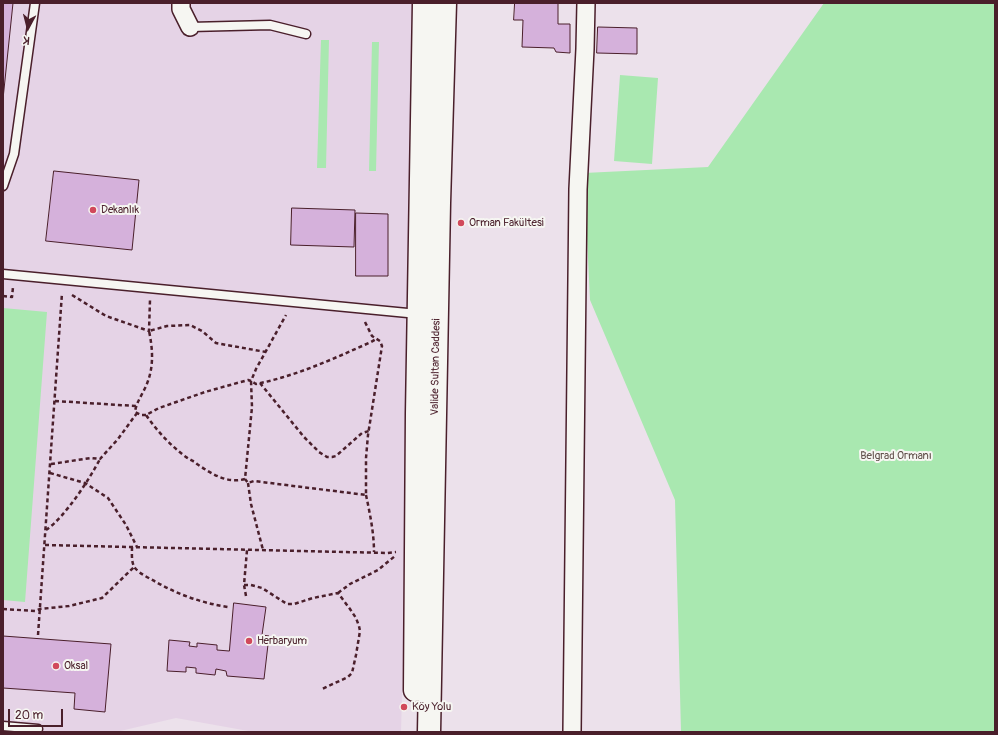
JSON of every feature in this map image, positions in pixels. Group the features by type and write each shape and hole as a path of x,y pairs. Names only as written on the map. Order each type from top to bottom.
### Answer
{"main road":[{"name":"Valide Sultan Caddesi","path":"424,3 428,314 429,732"},
{"name":"Valide Sultan Caddesi","path":"415,732 428,314 445,3"}],"street":[{"path":"181,3 181,9 190,27"},
{"path":"572,732 578,189 586,3"}],"lane":[{"path":"3,186 14,154 35,3"},
{"path":"190,27 270,25 306,34"},
{"path":"3,274 428,314"},
{"path":"3,726 38,729"}],"path":[{"path":"151,288 149,331 152,363 150,377 136,406 135,412 141,416 205,392 248,380 256,384 276,380 314,367 376,339"},
{"path":"38,635 63,289 66,291"},
{"path":"70,293 106,316 149,331 167,326 190,325 202,331 216,343 266,352"},
{"path":"263,550 252,511 248,483 245,479 252,407 252,381 256,369 292,302"},
{"path":"360,308 372,336 380,341 382,346 366,458 366,495 372,522 374,552"},
{"path":"260,384 304,437 323,456 336,456 362,433 369,431"},
{"path":"55,401 136,406"},
{"path":"45,530 51,526 68,508 91,476 100,459 118,439 137,413"},
{"path":"146,415 172,446 204,470 223,479 238,481 245,479"},
{"path":"51,464 91,458 100,459"},
{"path":"50,473 85,483 108,498 126,525 137,547"},
{"path":"248,483 254,481 366,495"},
{"path":"45,545 399,552 378,570 350,584 338,593 294,604 287,604 262,588 252,585 244,585"},
{"path":"132,547 134,567 148,577 187,598 211,605 228,607"},
{"path":"246,596 244,585 247,550"},
{"path":"3,609 35,611 40,609 69,606 102,598 134,567"},
{"path":"322,689 348,677 352,673 360,631 353,613 338,593"}],"shaded area":[{"path":"3,3 414,3 412,320 401,732 254,732 176,718 116,732 3,732"}],"green space":[{"name":"Belgrad Ormanı","path":"824,3 995,3 995,732 681,732 675,500 590,300 584,173 708,167"},
{"path":"321,40 329,40 326,168 317,168"},
{"path":"372,42 379,42 376,171 369,171"},
{"path":"620,75 658,78 652,164 614,161"},
{"path":"3,308 47,312 25,602 3,600"}],"building":[{"path":"3,3 13,3 3,99"},
{"path":"515,3 558,3 558,24 570,24 570,53 556,52 554,48 522,47 523,20 514,20"},
{"path":"598,27 637,28 637,54 597,53"},
{"name":"Dekanlık","path":"54,171 139,180 132,250 46,241"},
{"path":"292,208 355,210 354,247 291,245"},
{"path":"356,213 388,214 388,276 356,276"},
{"name":"Herbaryum","path":"234,603 266,607 262,635 269,636 264,679 227,676 226,671 216,669 215,675 196,673 196,668 186,667 186,672 167,671 169,640 190,642 189,646 197,647 197,643 217,645 217,650 229,651"},
{"name":"Oksal","path":"3,636 111,644 105,712 74,709 75,693 3,688"}],"place":[{"name":"Dekanlık","path":"93,210"},
{"name":"Orman Fakültesi","path":"461,223"},
{"name":"Herbaryum","path":"249,641"},
{"name":"Oksal","path":"56,666"},
{"name":"Köy Yolu","path":"404,707"}]}
